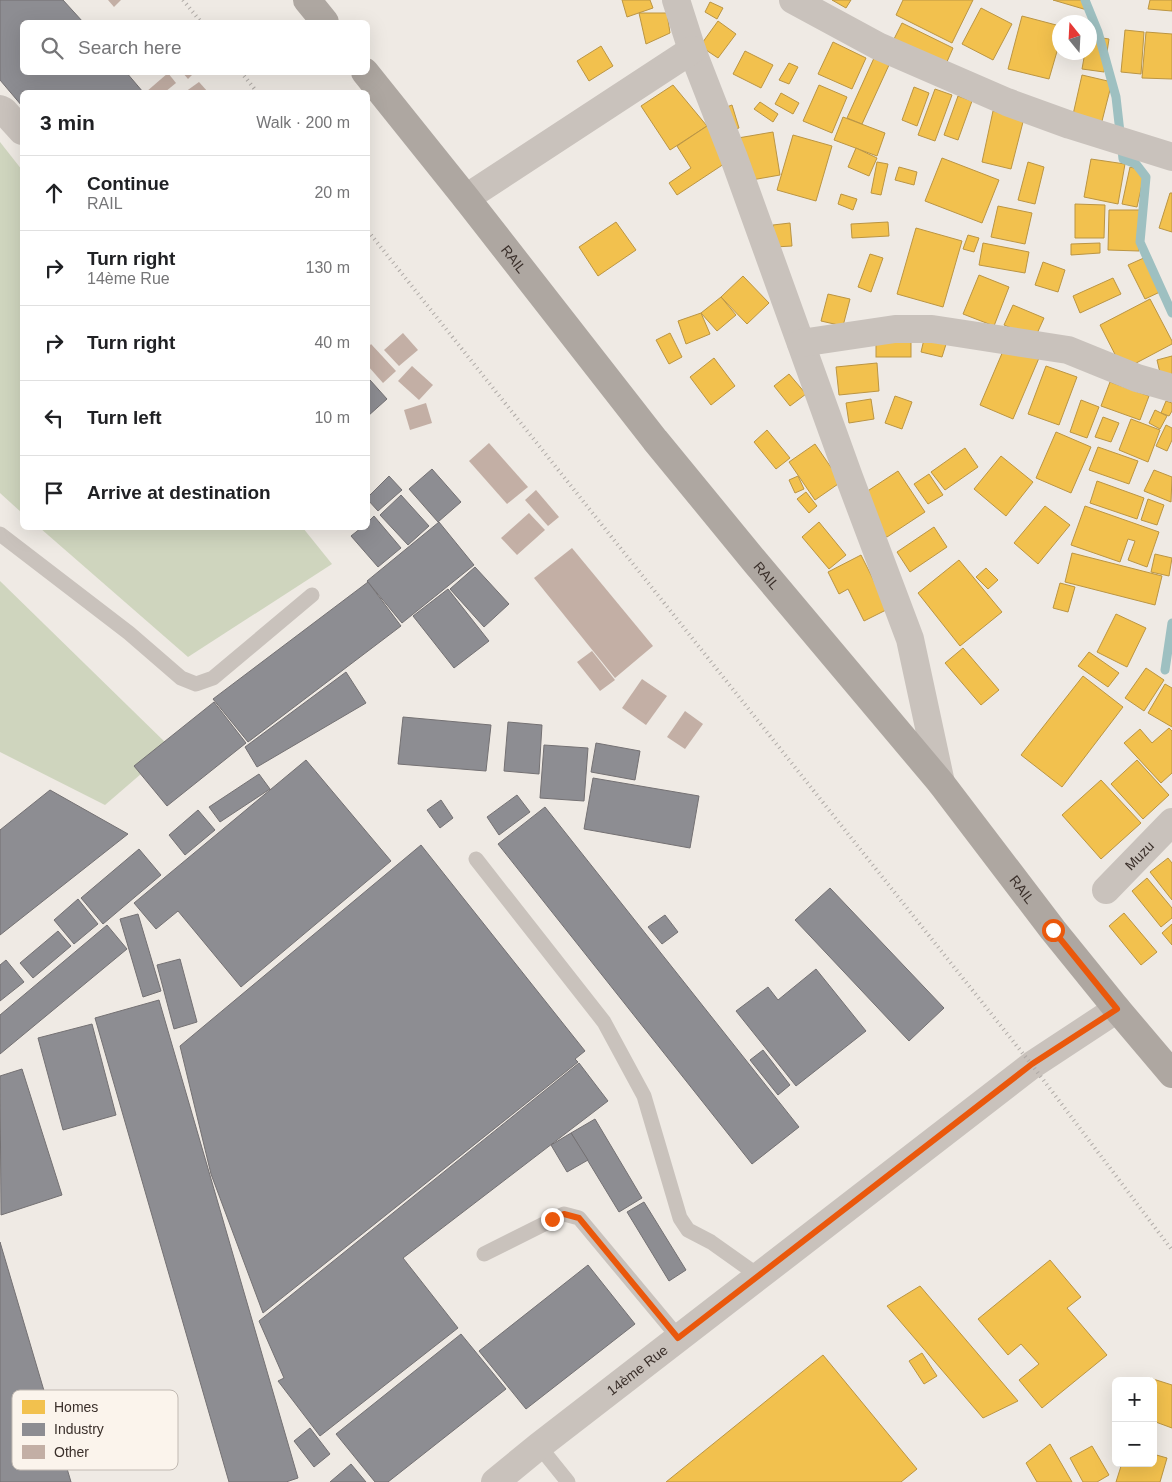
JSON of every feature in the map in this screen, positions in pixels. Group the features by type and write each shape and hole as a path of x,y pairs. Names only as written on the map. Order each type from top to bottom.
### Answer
{"main road":[{"path":"306,0 323,20"},
{"name":"RAIL","path":"367,75 668,455 941,783 1053,930 1172,1074"}],"street":[{"path":"676,0 692,50 734,158 849,477 910,639 941,783"},
{"path":"793,0 878,46 1007,102 1070,125 1172,157"},
{"path":"466,198 692,50"},
{"path":"0,109 20,129"},
{"path":"801,343 895,329 932,329 1068,350 1137,378 1172,388"},
{"name":"Muzu","path":"1106,890 1172,822"},
{"name":"14ème Rue","path":"495,1482 1032,1064 1117,1009"}],"lane":[{"path":"0,534 122,627 181,678 196,684 213,678 312,595"},
{"path":"476,859 604,1022 644,1096 680,1218 688,1230 711,1242 759,1276"},
{"path":"484,1254 564,1214 579,1218 678,1338"},
{"path":"540,1446 568,1482"}],"green space":[{"path":"0,142 20,167 20,511 0,493"},
{"path":"42,530 305,530 332,564 188,657"},
{"path":"0,581 171,748 105,805 0,752"}],"building: Homes":[{"path":"622,0 650,0 653,8 627,17"},
{"path":"832,0 851,0 846,8"},
{"path":"903,0 973,0 952,43 896,15"},
{"path":"1053,0 1088,0 1087,10"},
{"path":"1150,0 1172,0 1172,11 1148,9"},
{"path":"710,2 723,8 717,19 705,12"},
{"path":"981,8 1012,24 993,60 962,44"},
{"path":"639,13 667,13 670,33 646,44"},
{"path":"1022,16 1052,24 1052,60 1054,60 1049,79 1008,69"},
{"path":"718,21 736,34 718,58 700,46"},
{"path":"902,23 953,48 946,64 894,39"},
{"path":"1125,30 1144,32 1141,74 1121,72"},
{"path":"1146,32 1172,34 1172,79 1142,78"},
{"path":"1097,37 1109,39 1104,72 1082,69 1084,60 1097,60"},
{"path":"833,42 866,58 852,89 818,74"},
{"path":"601,46 613,66 589,81 577,61"},
{"path":"745,51 773,65 761,88 733,74"},
{"path":"874,58 889,65 862,124 847,118"},
{"path":"789,63 798,67 789,84 779,80"},
{"path":"1082,75 1112,82 1101,125 1072,119"},
{"path":"673,85 707,126 670,150 641,106"},
{"path":"819,85 847,97 832,133 803,121"},
{"path":"914,87 929,93 917,126 902,120"},
{"path":"935,89 952,95 935,141 918,135"},
{"path":"781,93 799,103 793,114 775,104"},
{"path":"958,96 972,101 958,140 944,135"},
{"path":"760,102 778,114 773,122 754,109"},
{"path":"732,105 739,128 731,130 724,108"},
{"path":"993,111 1024,118 1011,169 982,162"},
{"path":"843,117 885,133 877,156 834,140"},
{"path":"710,124 733,158 677,195 669,183 691,168 677,146"},
{"path":"773,132 780,175 746,181 738,138"},
{"path":"793,135 832,146 816,201 777,190"},
{"path":"856,148 877,158 869,176 848,167"},
{"path":"942,158 999,180 982,223 925,201"},
{"path":"1091,159 1125,164 1118,204 1084,197"},
{"path":"877,162 888,164 881,195 871,193"},
{"path":"1028,162 1044,167 1035,204 1018,200"},
{"path":"899,167 917,172 914,185 895,180"},
{"path":"1130,167 1145,171 1137,207 1122,204"},
{"path":"1170,193 1172,193 1172,232 1159,228"},
{"path":"841,194 857,199 853,210 838,204"},
{"path":"1075,204 1105,205 1104,238 1075,238"},
{"path":"998,206 1032,213 1025,244 991,237"},
{"path":"1109,210 1140,210 1139,251 1108,250"},
{"path":"616,222 636,250 598,276 579,247"},
{"path":"888,222 889,236 852,238 851,224"},
{"path":"790,223 792,246 775,247 773,225"},
{"path":"916,228 962,241 943,307 897,294"},
{"path":"968,235 979,238 974,252 963,249"},
{"path":"983,243 1029,252 1025,273 979,265"},
{"path":"1100,243 1100,253 1071,255 1071,244"},
{"path":"870,254 883,258 871,292 858,287"},
{"path":"1146,257 1162,291 1145,299 1128,265"},
{"path":"1043,262 1065,270 1058,292 1035,285"},
{"path":"979,275 1009,287 994,326 963,314"},
{"path":"743,276 769,303 747,324 721,297"},
{"path":"1113,278 1121,294 1080,313 1073,296"},
{"path":"828,294 850,299 843,326 821,321"},
{"path":"721,297 736,315 717,331 701,313"},
{"path":"1150,299 1172,344 1123,370 1100,325"},
{"path":"1013,305 1044,318 1035,338 1004,325"},
{"path":"701,313 710,334 686,344 678,321"},
{"path":"670,333 682,357 669,364 656,340"},
{"path":"925,335 947,341 942,357 921,352"},
{"path":"876,340 911,340 911,357 876,357"},
{"path":"1006,344 1039,358 1013,419 980,405"},
{"path":"1172,356 1172,374 1161,377 1157,360"},
{"path":"714,358 735,386 711,405 690,377"},
{"path":"877,363 879,391 839,395 836,367"},
{"path":"1046,366 1077,377 1059,425 1028,414"},
{"path":"789,374 806,394 790,406 774,386"},
{"path":"1110,382 1149,396 1140,420 1101,406"},
{"path":"895,396 912,402 902,429 885,423"},
{"path":"871,399 874,419 849,423 846,403"},
{"path":"1081,400 1099,407 1087,438 1070,432"},
{"path":"1166,401 1172,403 1172,411 1169,416 1161,413"},
{"path":"1155,410 1167,416 1160,429 1149,423"},
{"path":"1103,417 1119,423 1111,442 1095,437"},
{"path":"1131,419 1160,430 1148,462 1119,450"},
{"path":"1166,425 1172,428 1172,440 1167,451 1156,446"},
{"path":"767,430 790,458 776,469 754,442"},
{"path":"1056,432 1091,447 1071,493 1036,478"},
{"path":"815,444 841,482 815,500 789,462"},
{"path":"1098,447 1138,461 1129,484 1089,470"},
{"path":"965,448 978,467 945,490 931,472"},
{"path":"1001,456 1033,482 1006,516 974,489"},
{"path":"1154,470 1172,477 1171,502 1144,491"},
{"path":"898,471 925,512 887,537 877,532 863,494"},
{"path":"929,474 943,495 928,504 914,484"},
{"path":"798,476 804,489 795,493 789,480"},
{"path":"1097,481 1144,498 1137,519 1090,503"},
{"path":"806,492 817,506 809,513 797,499"},
{"path":"1148,499 1164,505 1157,525 1141,520"},
{"path":"1045,506 1070,525 1038,564 1014,543"},
{"path":"1085,506 1159,532 1147,567 1128,560 1135,541 1128,539 1120,562 1071,545"},
{"path":"819,522 846,555 829,569 802,537"},
{"path":"934,527 947,547 910,572 897,552"},
{"path":"1072,553 1162,576 1155,605 1065,582"},
{"path":"1155,554 1172,558 1169,576 1151,572"},
{"path":"861,555 888,609 864,621 848,589 839,594 828,572"},
{"path":"959,560 1002,612 960,646 918,593"},
{"path":"986,568 998,580 988,589 976,577"},
{"path":"1060,583 1075,587 1068,612 1053,608"},
{"path":"1116,614 1146,628 1127,667 1097,652"},
{"path":"963,648 999,690 981,705 945,663"},
{"path":"1089,652 1119,673 1108,687 1078,666"},
{"path":"1146,668 1164,680 1144,711 1125,698"},
{"path":"1083,676 1123,707 1062,787 1021,755"},
{"path":"1165,684 1172,688 1172,727 1148,713"},
{"path":"1169,728 1172,731 1172,773 1161,783 1124,743 1140,729 1152,743"},
{"path":"1137,760 1169,795 1143,819 1111,784"},
{"path":"1101,780 1141,823 1101,859 1062,815"},
{"path":"1168,858 1172,863 1172,900 1150,872"},
{"path":"1147,878 1172,908 1172,918 1161,927 1132,891"},
{"path":"1124,913 1157,952 1141,965 1109,926"},
{"path":"1172,924 1172,945 1162,933"},
{"path":"1050,1260 1081,1297 1067,1308 1107,1355 1042,1408 1019,1380 1039,1364 1021,1344 1008,1355 978,1319"},
{"path":"920,1286 1018,1401 983,1418 887,1306"},
{"path":"922,1353 937,1376 924,1384 909,1361"},
{"path":"823,1355 917,1469 901,1482 666,1482"},
{"path":"1157,1380 1172,1385 1172,1428 1157,1422"},
{"path":"1050,1444 1072,1482 1037,1482 1026,1463"},
{"path":"1092,1446 1109,1475 1097,1482 1083,1482 1070,1458"},
{"path":"1157,1455 1167,1458 1160,1482 1116,1482 1121,1467 1157,1467"}],"building: Industry":[{"path":"0,0 63,0 81,20 20,20 20,75 129,75 141,90 20,90 20,104 0,80"},
{"path":"370,380 387,399 370,414"},
{"path":"432,469 461,502 438,522 409,489"},
{"path":"389,476 402,490 378,511 370,502 370,495"},
{"path":"401,495 429,526 408,545 380,515"},
{"path":"374,516 401,548 378,567 351,536 358,530 370,530 370,520"},
{"path":"439,522 474,565 402,623 367,581"},
{"path":"475,567 509,604 484,627 450,589"},
{"path":"368,582 401,626 248,742 213,699"},
{"path":"448,589 489,641 454,668 413,616"},
{"path":"346,672 366,703 257,767 245,747"},
{"path":"214,702 246,743 167,806 134,766"},
{"path":"403,717 491,725 486,771 398,764"},
{"path":"508,722 542,725 539,774 504,771"},
{"path":"596,743 640,751 635,780 591,772"},
{"path":"544,745 588,748 584,801 540,798"},
{"path":"306,760 391,861 241,987 178,911 156,929 134,903"},
{"path":"259,774 270,789 220,822 209,807"},
{"path":"593,778 699,796 690,848 584,829"},
{"path":"50,790 128,834 0,935 0,830"},
{"path":"517,795 530,812 499,835 487,817"},
{"path":"441,800 453,818 440,828 427,810"},
{"path":"545,807 799,1127 752,1164 498,844"},
{"path":"198,810 215,830 185,855 169,835"},
{"path":"421,845 585,1051 575,1059 578,1062 263,1313 211,1174 180,1046"},
{"path":"139,849 161,875 103,924 81,898"},
{"path":"830,888 944,1008 909,1041 795,920"},
{"path":"78,899 98,924 74,944 54,920"},
{"path":"138,914 161,991 143,997 120,919"},
{"path":"665,915 678,932 662,944 648,927"},
{"path":"107,925 127,949 0,1054 0,1015"},
{"path":"58,931 71,946 33,978 20,963"},
{"path":"180,959 197,1022 174,1029 157,965"},
{"path":"6,960 24,982 0,1001 0,965"},
{"path":"816,969 866,1031 796,1086 736,1011 768,987 778,1000"},
{"path":"159,1000 298,1478 286,1482 229,1482 95,1018"},
{"path":"92,1024 116,1115 63,1130 38,1038"},
{"path":"763,1050 790,1085 778,1095 750,1060"},
{"path":"579,1063 608,1101 403,1258 458,1328 320,1436 278,1381 284,1378 259,1321"},
{"path":"22,1069 62,1195 1,1215 0,1076"},
{"path":"595,1119 642,1198 619,1212 571,1133"},
{"path":"571,1133 588,1160 567,1172 551,1145"},
{"path":"644,1202 686,1270 669,1281 627,1212"},
{"path":"0,1242 44,1390 12,1390 12,1470 67,1470 71,1482 0,1482"},
{"path":"588,1265 635,1324 526,1409 479,1351"},
{"path":"461,1334 506,1389 388,1482 375,1482 336,1434"},
{"path":"310,1428 330,1454 314,1467 294,1441"},
{"path":"351,1464 366,1482 330,1482"}],"building: Other":[{"path":"108,0 121,0 114,7"},
{"path":"166,75 170,75 176,83 167,90 148,90"},
{"path":"199,82 206,90 188,90"},
{"path":"403,333 418,350 399,366 384,350"},
{"path":"371,344 396,371 383,383 370,368"},
{"path":"412,366 433,385 419,400 398,381"},
{"path":"426,403 432,423 410,430 404,410"},
{"path":"489,443 528,487 507,504 469,461"},
{"path":"536,490 559,517 548,526 525,500"},
{"path":"529,513 545,530 517,555 501,538"},
{"path":"572,548 653,646 615,678 534,578"},
{"path":"592,651 615,680 600,691 577,662"},
{"path":"642,679 667,696 646,725 622,708"},
{"path":"685,711 703,724 685,749 667,737"}],"waterway":[{"path":"1085,0 1098,32 1116,97 1123,159 1136,164 1146,177 1140,242 1172,313"},
{"path":"1165,670 1172,623"}],"railway":[{"path":"183,0 199,20"},
{"path":"243,75 255,90"},
{"path":"370,234 1032,1065 1172,1250"}],"route":[{"path":"552,1219 564,1214 579,1218 678,1338 1032,1064 1117,1009 1053,930"}]}
